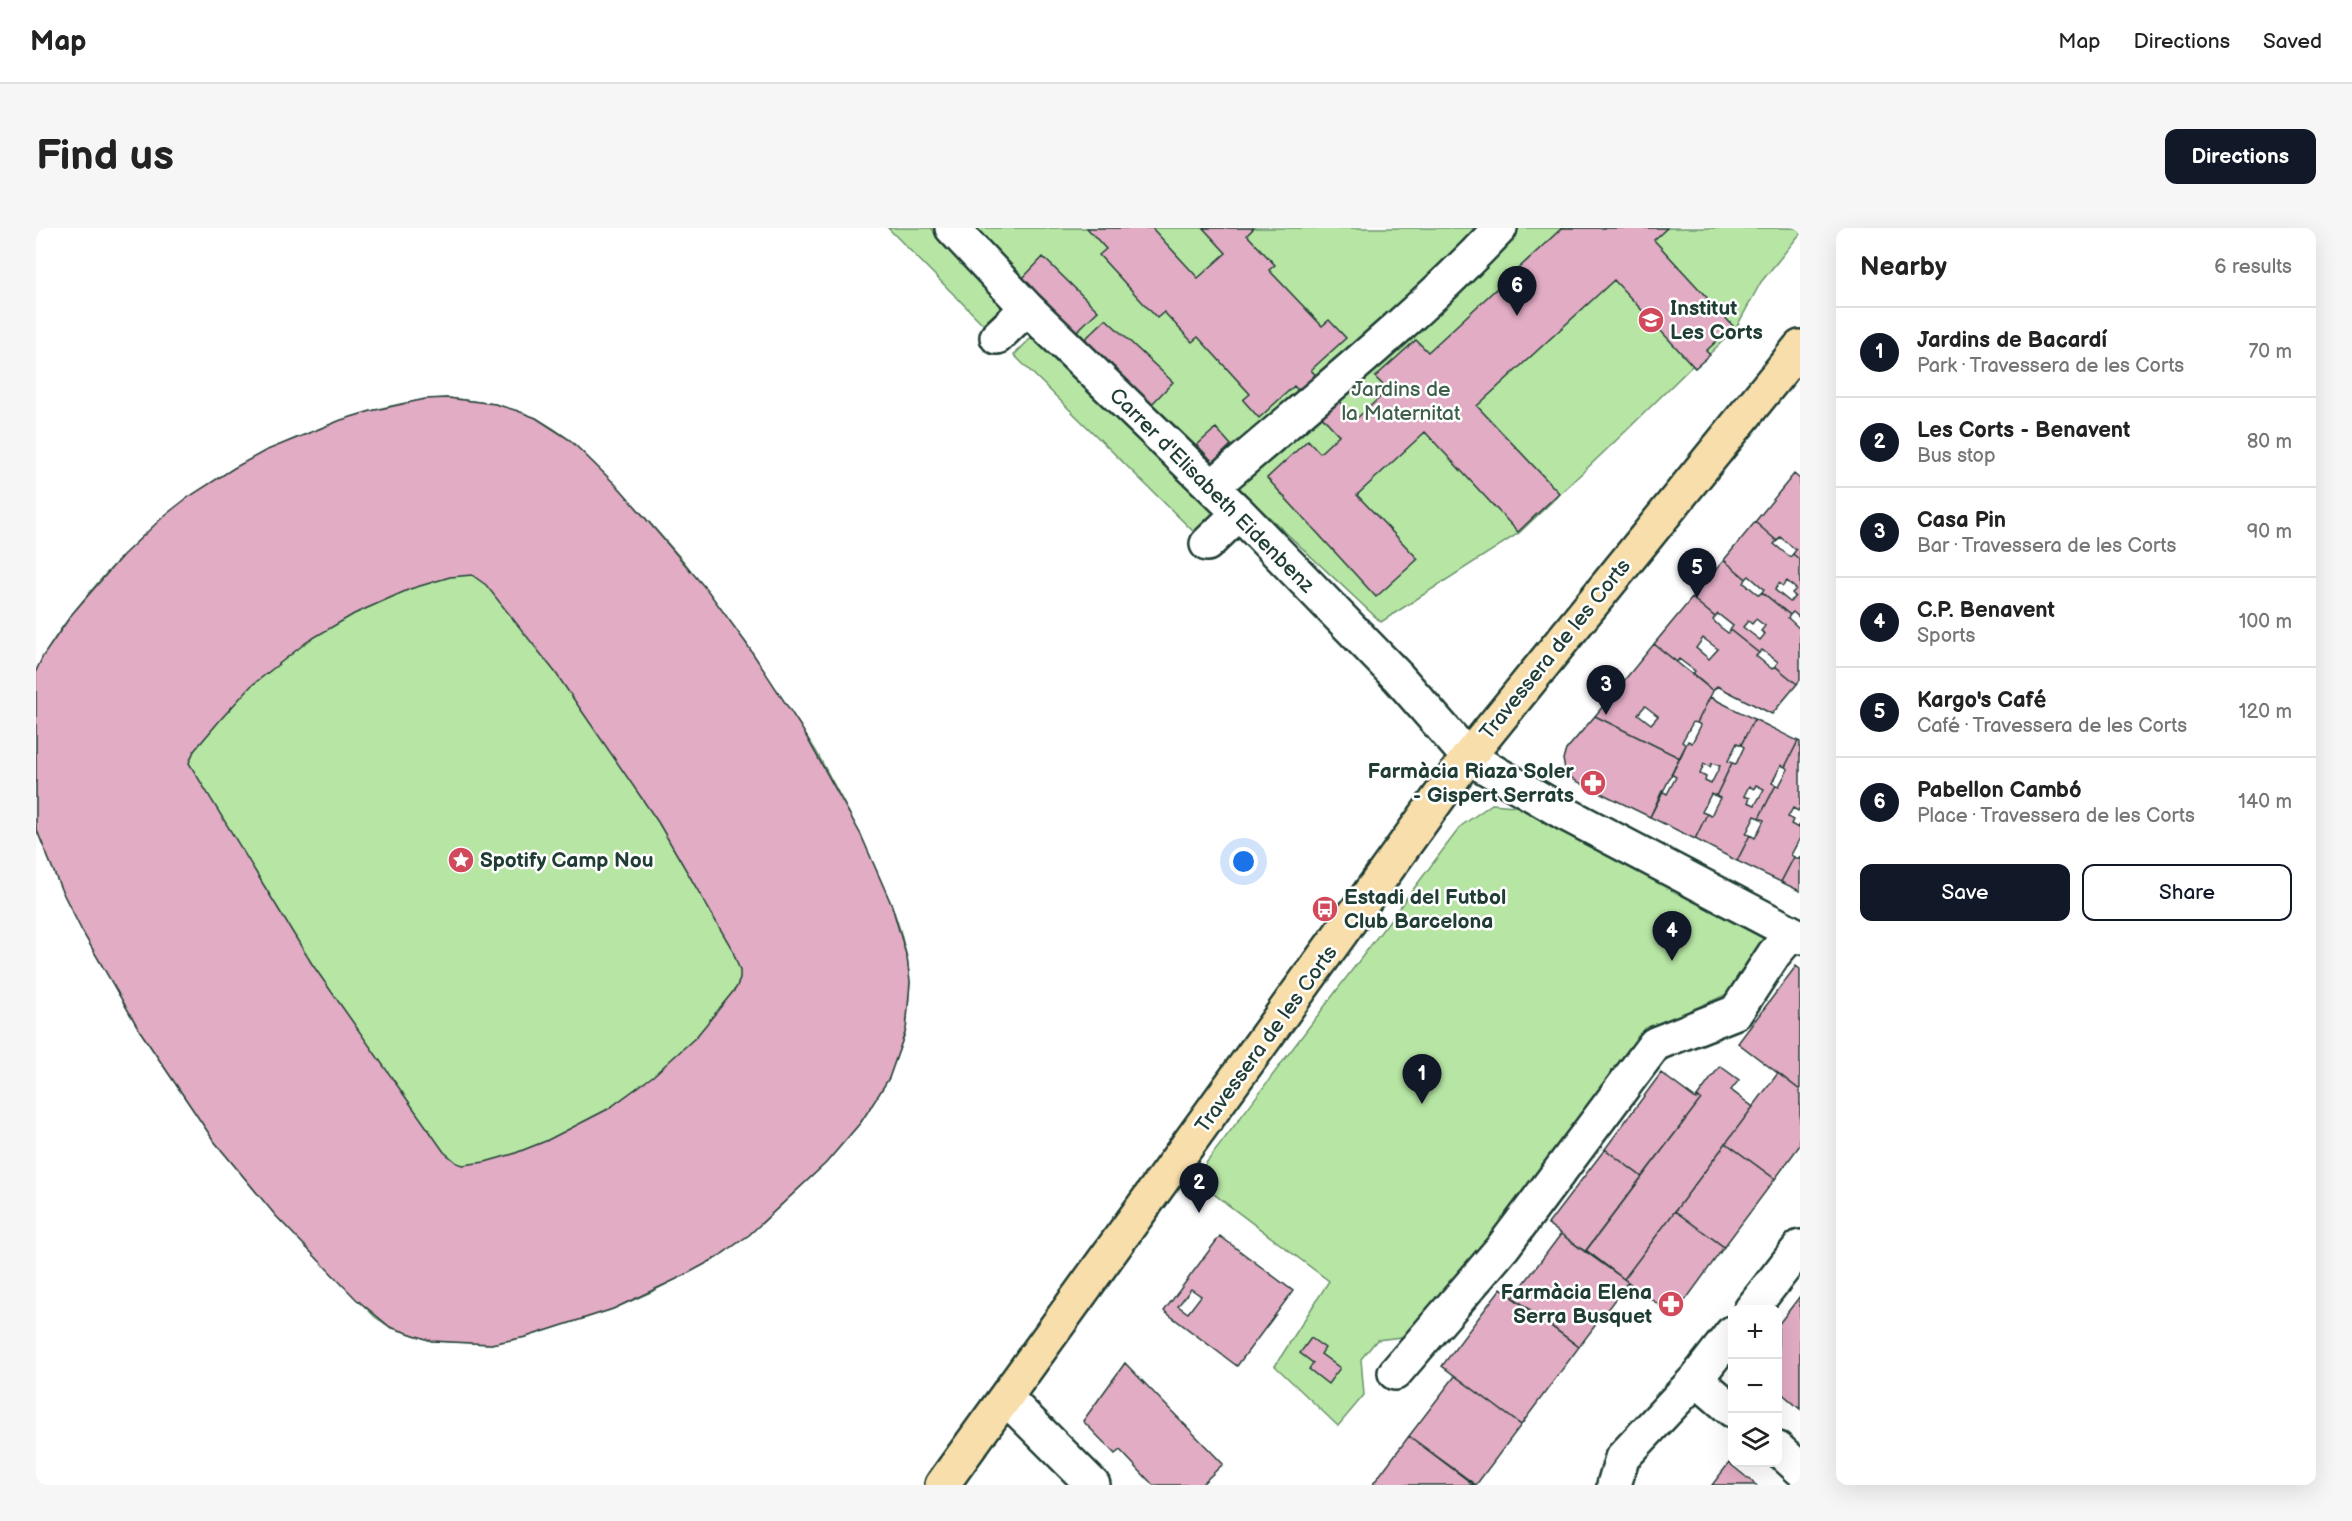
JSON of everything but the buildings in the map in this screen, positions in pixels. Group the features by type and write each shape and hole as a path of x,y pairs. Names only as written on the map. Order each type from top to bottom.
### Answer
{"main road":[{"name":"Travessera de les Corts","path":"942,1485 1467,757 1800,347"}],"street":[{"name":"Carrer d'Elisabeth Eidenbenz","path":"952,228 1027,308 1239,513 1398,677 1467,757 1566,814 1796,935"},
{"path":"1212,487 1329,389 1471,259 1500,228"},
{"path":"997,337 1027,308"},
{"path":"1207,544 1239,513"},
{"path":"1395,1373 1503,1247 1655,1044 1736,1012 1773,954 1796,935"},
{"path":"1755,1305 1800,1247"},
{"path":"1614,1485 1622,1458 1696,1379 1728,1337"},
{"path":"1696,1379 1728,1407"},
{"path":"1006,1398 1093,1485"},
{"path":"1782,1452 1800,1468"}],"green space":[{"path":"888,228 931,228 1006,304 983,324"},
{"name":"Jardins de la Maternitat","path":"975,228 1800,228 1800,234 1761,282 1736,328 1695,368 1692,366 1519,533 1381,622 1189,442 1016,275"},
{"path":"1035,334 1219,513 1196,534 1014,355"},
{"name":"Spotify Camp Nou","path":"448,398 495,404 536,418 570,440 621,490 685,563 746,643 816,751 861,835 892,906 907,958 910,982 906,1030 889,1078 861,1122 826,1163 749,1235 716,1258 613,1309 526,1337 491,1344 432,1341 390,1327 375,1317 276,1216 214,1141 140,1031 82,931 61,889 36,828 36,671 63,626 87,595 120,559 169,514 224,475 253,459 332,424 364,413 414,401"},
{"path":"1492,804 1526,807 1770,935 1736,990 1650,1029 1418,1335 1377,1340 1361,1359 1364,1395 1338,1426 1275,1366 1329,1281 1194,1179 1461,826"}],"place":[{"name":"Pabellon Cambó","path":"1517,316"},
{"name":"Institut Les Corts","path":"1651,320"},
{"name":"Kargo's Café","path":"1697,598"},
{"name":"Casa Pin","path":"1606,715"},
{"name":"Farmàcia Riaza Soler - Gispert Serrats","path":"1593,783"},
{"name":"Spotify Camp Nou","path":"461,860"},
{"name":"Estadi del Futbol Club Barcelona","path":"1325,909"},
{"name":"C.P. Benavent","path":"1672,961"},
{"name":"Jardins de Bacardí","path":"1422,1104"},
{"name":"Les Corts - Benavent","path":"1199,1213"},
{"name":"Farmàcia Elena Serra Busquet","path":"1671,1304"}]}
